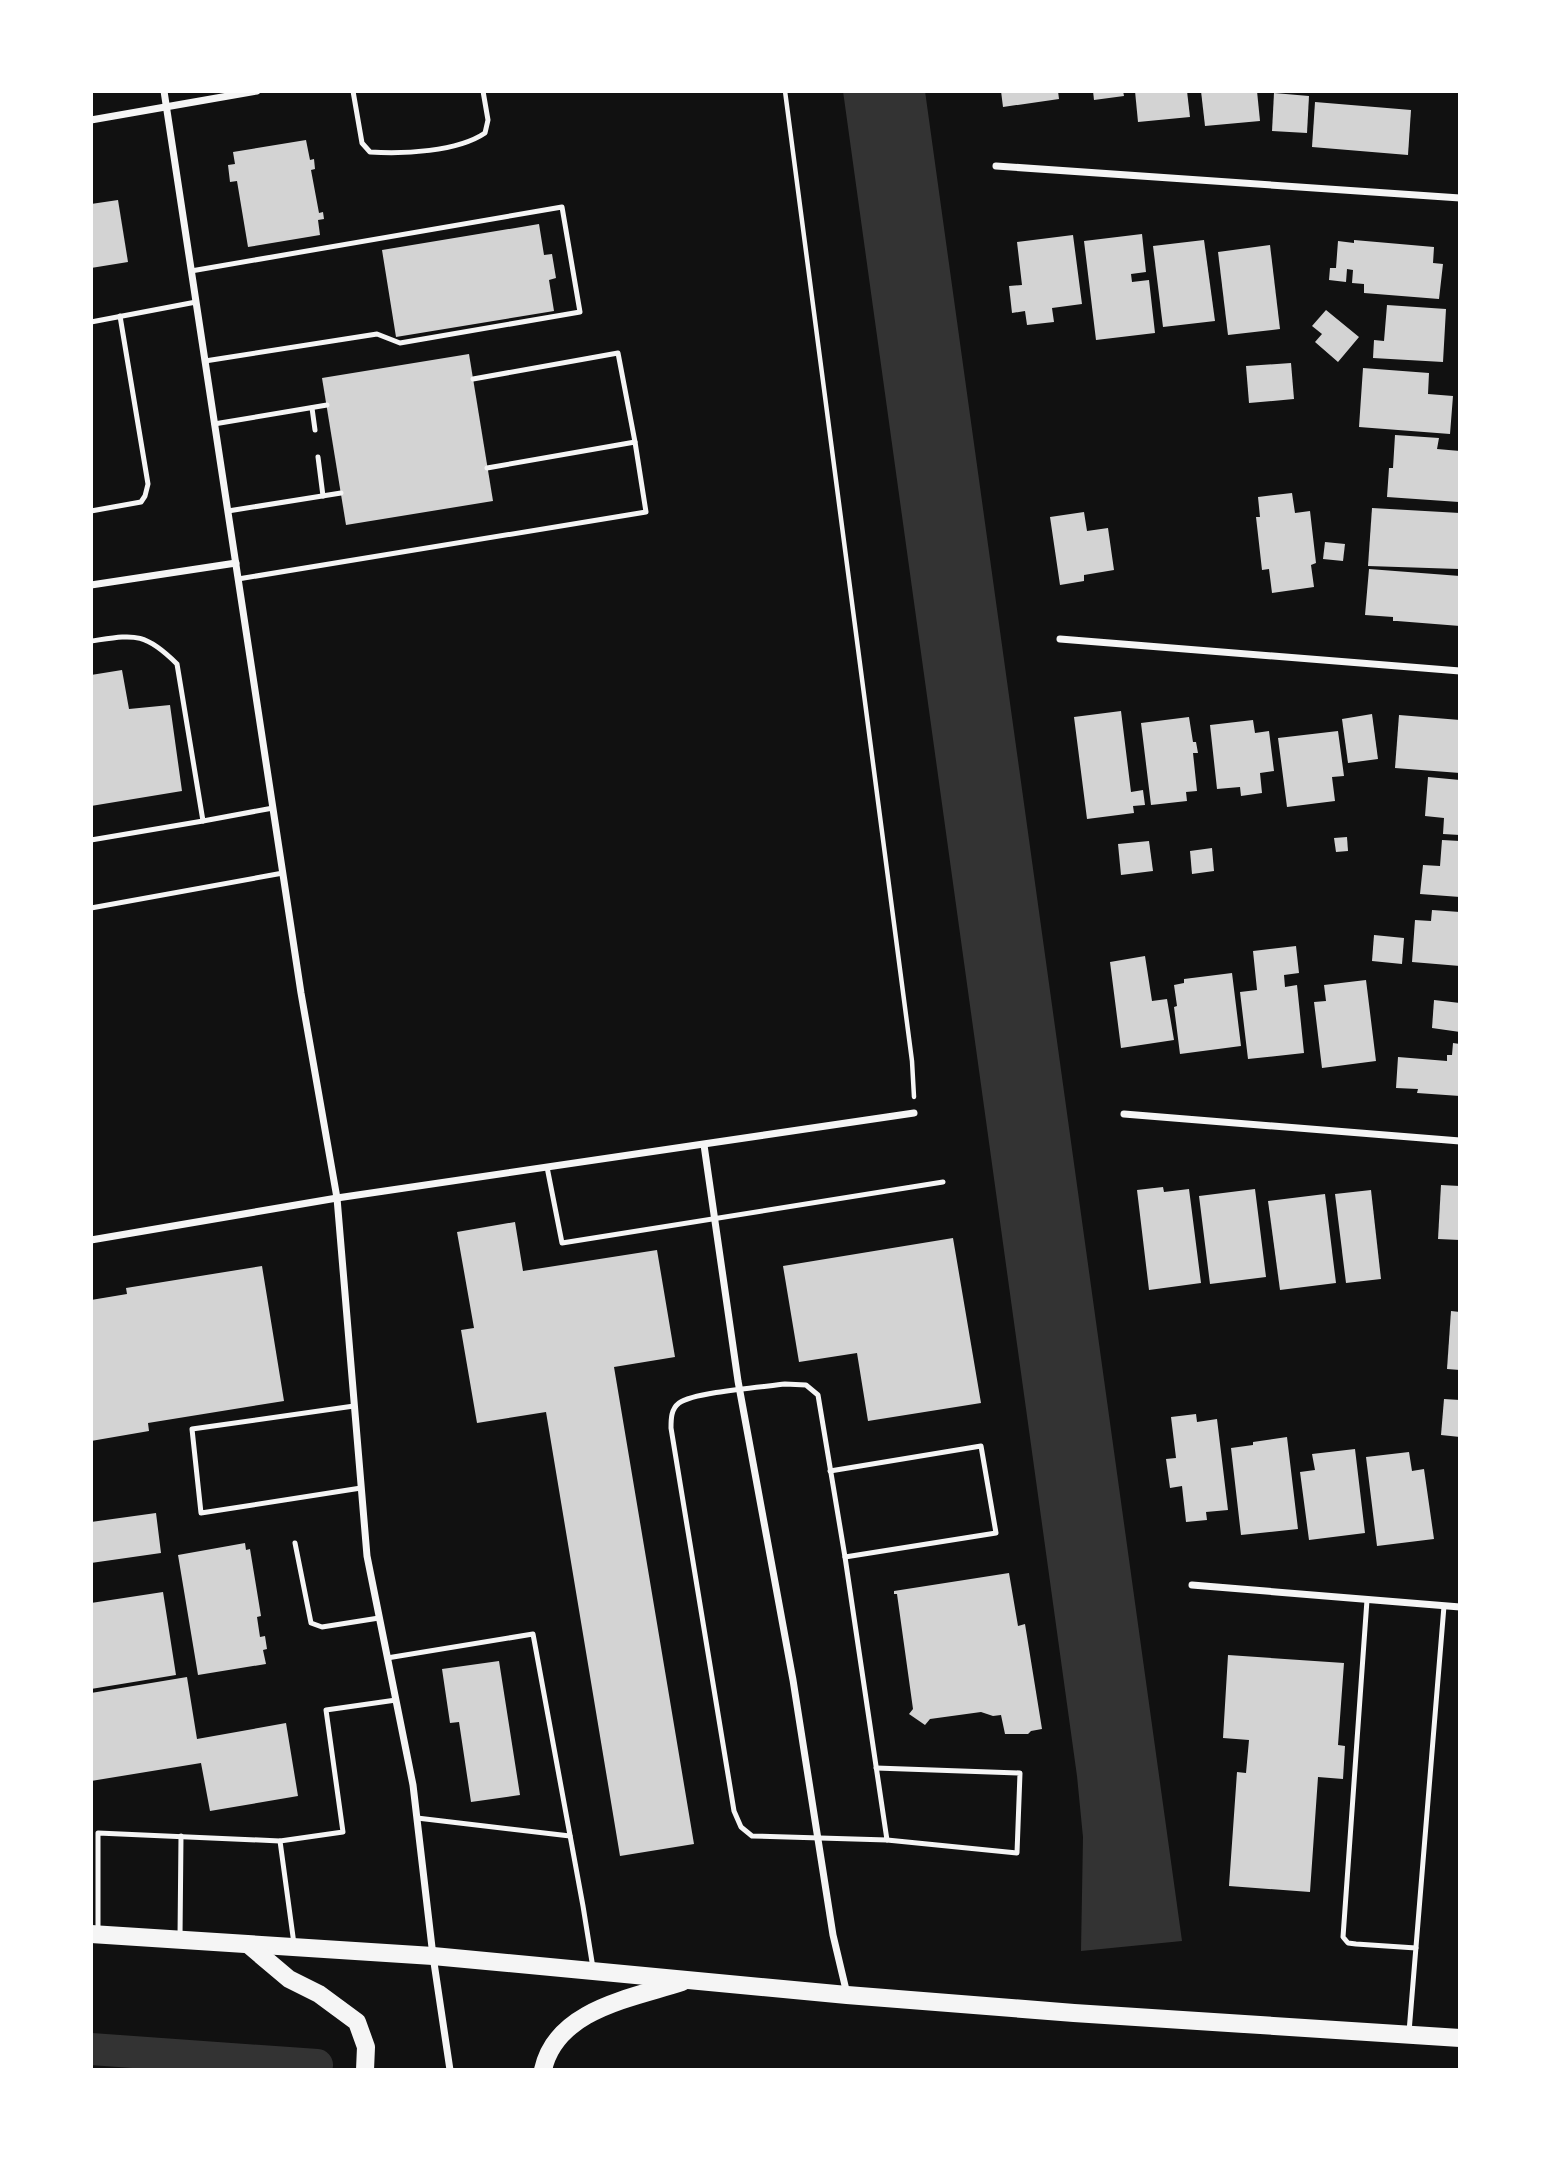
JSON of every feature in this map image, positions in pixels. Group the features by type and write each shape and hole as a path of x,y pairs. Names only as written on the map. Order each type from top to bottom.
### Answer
{"main road":[{"path":"94,1934 433,1956 847,1995 1460,2038"},
{"path":"250,1946 289,1979 319,1994 357,2022 366,2047 365,2070"},
{"path":"543,2070 551,2048 577,2019 616,2003 689,1980"}],"street":[{"path":"164,91 301,993 337,1198 367,1556 417,1818 450,2070"},
{"path":"91,120 257,91"},
{"path":"996,166 1460,198"},
{"path":"91,585 236,563"},
{"path":"1060,639 1460,671"},
{"path":"91,1240 337,1198 914,1113"},
{"path":"1124,1114 1460,1141"},
{"path":"704,1145 740,1391 819,1839 833,1935 847,1995"},
{"path":"1192,1585 1460,1607"}],"lane":[{"path":"353,91 362,143 370,152 407,154 474,141 485,133 488,120 483,91"},
{"path":"191,271 562,207 580,312 400,343 377,334 205,360"},
{"path":"91,322 196,302"},
{"path":"91,511 141,502 148,484 120,316"},
{"path":"238,579 646,512 618,353 473,379"},
{"path":"214,424 327,405"},
{"path":"312,408 315,430"},
{"path":"487,468 635,442"},
{"path":"318,457 323,496"},
{"path":"228,511 341,493"},
{"path":"91,641 132,635 160,647 177,664 203,821"},
{"path":"91,839 273,808"},
{"path":"91,908 283,873"},
{"path":"547,1167 562,1243 943,1182"},
{"path":"876,1768 1020,1773 1017,1853 887,1840 752,1836 741,1827 734,1811 671,1429 671,1415 677,1404 692,1397 785,1384 806,1385 818,1395 887,1840"},
{"path":"354,1406 192,1429 201,1513 361,1488"},
{"path":"831,1471 981,1446 996,1533 845,1557"},
{"path":"295,1543 311,1623 322,1627 379,1618"},
{"path":"1367,1600 1343,1937 1348,1943 1416,1948"},
{"path":"1409,2035 1444,1606"},
{"path":"387,1658 533,1634 593,1971"},
{"path":"94,1934 99,1833 280,1841 343,1832 326,1710 396,1700"},
{"path":"417,1818 570,1836"},
{"path":"180,1940 181,1836"},
{"path":"280,1841 295,1948"}],"path":[{"path":"785,91 912,1061 914,1113"}],"shaded area":[{"path":"843,91 925,91 1182,1941 1081,1951 1083,1837 1077,1776"}],"building":[{"path":"1001,91 1058,91 1059,99 1003,107"},
{"path":"1093,91 1123,91 1124,96 1094,100"},
{"path":"1135,91 1187,91 1190,117 1138,122"},
{"path":"1201,91 1257,91 1260,121 1205,126"},
{"path":"1274,93 1309,96 1307,133 1272,131"},
{"path":"1315,102 1411,110 1408,155 1312,147"},
{"path":"306,140 310,160 314,159 315,169 311,170 319,213 323,212 324,219 318,220 320,235 248,247 237,181 230,182 228,165 235,164 233,152"},
{"path":"118,200 128,262 91,268 91,204"},
{"path":"539,224 544,255 552,254 556,278 549,280 554,311 396,337 382,250"},
{"path":"1142,234 1146,272 1131,274 1132,282 1149,280 1155,333 1096,340 1084,241"},
{"path":"1073,235 1082,304 1052,308 1054,322 1027,325 1025,311 1012,313 1009,286 1022,285 1017,242"},
{"path":"1204,240 1215,321 1163,327 1153,246"},
{"path":"1354,240 1434,247 1433,263 1443,264 1439,299 1364,293 1364,284 1352,283 1353,270 1347,269 1346,282 1329,280 1330,268 1336,268 1338,241 1354,243"},
{"path":"1270,245 1280,329 1228,335 1218,252"},
{"path":"1387,305 1446,309 1443,362 1373,358 1374,340 1384,341"},
{"path":"1326,310 1359,337 1338,362 1315,342 1322,334 1312,326"},
{"path":"469,354 493,501 346,525 322,378"},
{"path":"1291,363 1294,399 1249,403 1246,366"},
{"path":"1363,368 1429,373 1428,394 1453,396 1450,434 1359,427"},
{"path":"1395,435 1439,438 1437,449 1460,451 1459,502 1387,497 1389,468 1393,468"},
{"path":"1292,493 1295,513 1310,511 1316,563 1311,565 1314,587 1272,593 1269,569 1262,570 1256,517 1260,517 1258,497"},
{"path":"1372,508 1460,513 1459,569 1368,566"},
{"path":"1084,512 1087,531 1108,528 1114,570 1084,575 1084,581 1060,585 1050,517"},
{"path":"1325,542 1345,544 1343,561 1323,559"},
{"path":"1369,569 1460,576 1460,626 1393,621 1393,617 1365,615"},
{"path":"122,670 129,709 170,705 182,791 91,806 91,675"},
{"path":"1121,711 1131,792 1143,790 1145,805 1133,806 1134,813 1087,819 1074,717"},
{"path":"1372,714 1378,759 1348,763 1342,719"},
{"path":"1399,715 1460,720 1460,773 1395,768"},
{"path":"1189,717 1193,742 1196,742 1198,753 1193,753 1197,791 1186,792 1187,801 1151,805 1141,723"},
{"path":"1253,720 1255,733 1269,731 1274,771 1260,773 1262,793 1241,796 1240,787 1217,789 1210,725"},
{"path":"1338,731 1344,776 1332,777 1335,801 1287,807 1278,738"},
{"path":"1428,777 1460,780 1460,835 1443,834 1444,818 1425,816"},
{"path":"1347,837 1348,851 1336,852 1334,838"},
{"path":"1442,840 1460,841 1460,897 1420,894 1423,865 1440,866"},
{"path":"1149,841 1153,871 1121,875 1118,844"},
{"path":"1212,848 1214,871 1192,874 1190,851"},
{"path":"1432,910 1460,912 1460,966 1412,962 1415,920 1431,921"},
{"path":"1374,935 1404,938 1402,964 1372,961"},
{"path":"1296,946 1299,973 1284,975 1285,987 1297,985 1304,1053 1248,1059 1240,992 1257,990 1253,951"},
{"path":"1145,956 1152,1001 1167,999 1174,1040 1121,1048 1110,962"},
{"path":"1232,973 1241,1046 1180,1054 1174,985 1184,983 1184,979"},
{"path":"1366,980 1376,1061 1322,1068 1314,1002 1326,1001 1324,985"},
{"path":"1434,1000 1460,1003 1460,1032 1432,1028"},
{"path":"1453,1043 1460,1044 1460,1096 1417,1093 1418,1089 1396,1088 1398,1057 1447,1061 1447,1055 1452,1055"},
{"path":"1441,1185 1460,1186 1460,1240 1438,1239"},
{"path":"1163,1187 1164,1192 1189,1189 1201,1283 1149,1290 1137,1190"},
{"path":"1255,1189 1266,1277 1210,1284 1199,1196"},
{"path":"1371,1190 1381,1279 1346,1283 1335,1194"},
{"path":"1325,1194 1336,1283 1280,1290 1268,1201"},
{"path":"515,1222 523,1271 657,1250 675,1357 614,1367 694,1844 620,1856 546,1412 477,1423 461,1330 474,1328 457,1232"},
{"path":"953,1238 981,1403 868,1421 857,1353 799,1362 783,1266"},
{"path":"262,1266 284,1401 148,1423 149,1431 91,1441 91,1300 127,1294 126,1288"},
{"path":"1451,1311 1460,1312 1460,1370 1447,1369"},
{"path":"1444,1399 1460,1400 1460,1437 1441,1435"},
{"path":"1196,1414 1197,1422 1217,1419 1228,1510 1206,1512 1207,1520 1186,1522 1182,1486 1170,1488 1166,1459 1176,1458 1171,1417"},
{"path":"1287,1437 1298,1529 1241,1535 1231,1448"},
{"path":"1355,1449 1365,1533 1309,1540 1300,1472 1315,1470 1312,1454"},
{"path":"1409,1452 1412,1471 1424,1469 1434,1539 1377,1546 1366,1457"},
{"path":"156,1513 161,1553 91,1563 91,1522"},
{"path":"245,1543 246,1550 250,1549 261,1616 257,1617 260,1637 265,1636 267,1649 263,1650 266,1664 198,1675 178,1555"},
{"path":"1009,1573 1018,1626 1025,1624 1042,1729 1028,1734 1005,1734 1001,1715 993,1716 981,1712 930,1719 925,1725 909,1714 913,1709 897,1594 894,1594 894,1591"},
{"path":"163,1592 176,1675 91,1689 91,1603"},
{"path":"1228,1655 1344,1663 1338,1745 1345,1746 1343,1779 1318,1777 1310,1892 1229,1886 1237,1772 1246,1773 1249,1740 1223,1738"},
{"path":"499,1661 520,1795 471,1802 459,1722 450,1723 442,1669"},
{"path":"187,1677 197,1739 286,1723 298,1796 210,1811 201,1763 91,1781 91,1693"}],"waterway":[{"path":"91,2049 317,2065"}]}
